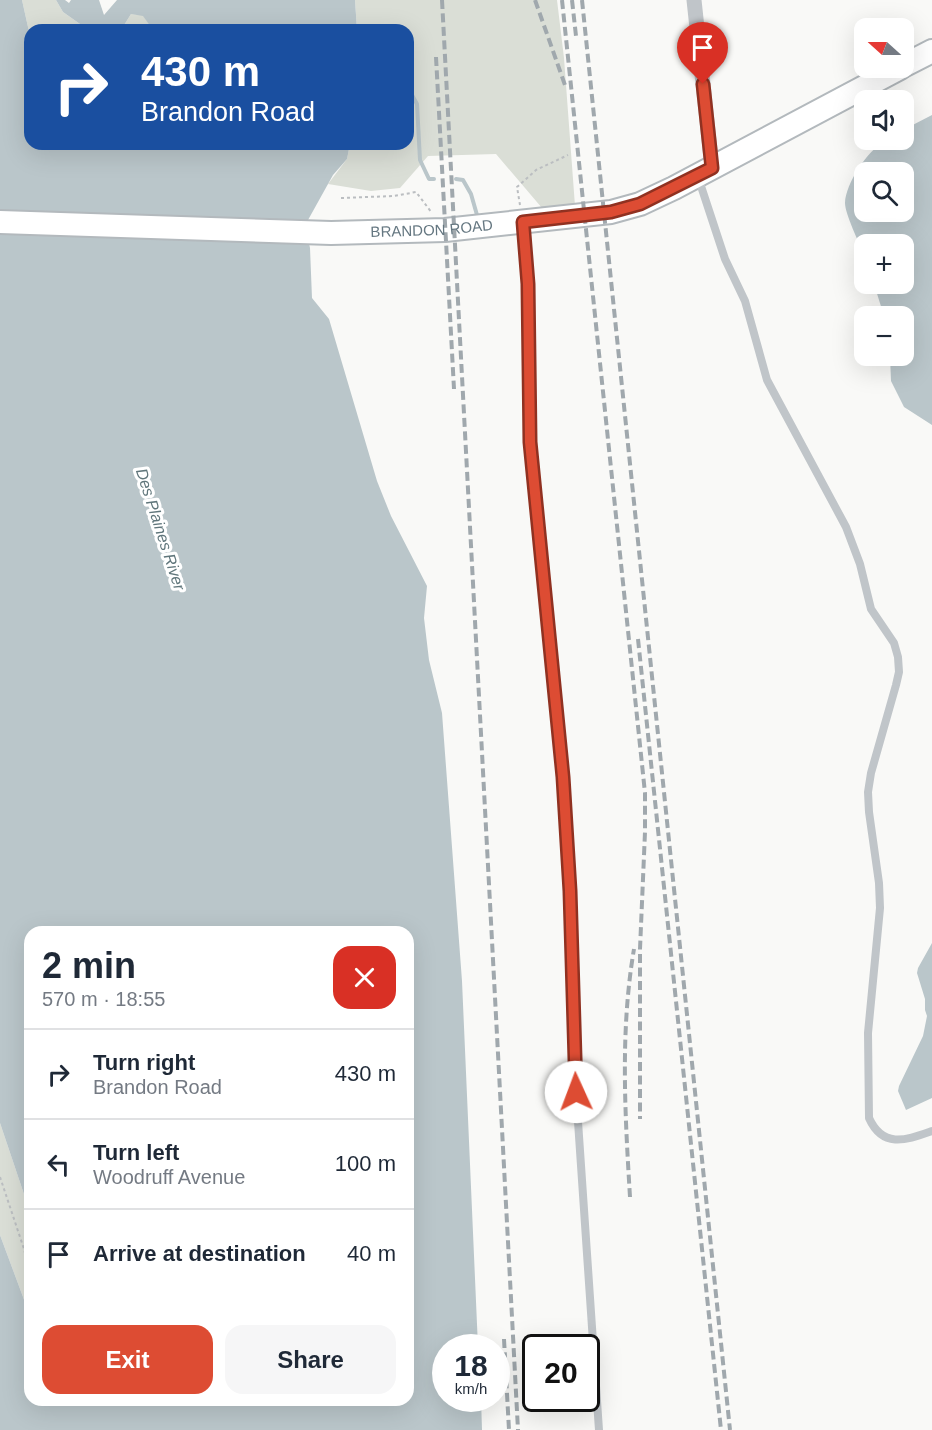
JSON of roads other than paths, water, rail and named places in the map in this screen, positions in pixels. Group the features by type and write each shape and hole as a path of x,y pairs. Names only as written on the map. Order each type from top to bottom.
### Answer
{"street":[{"path":"694,0 705,172"},
{"name":"BRANDON ROAD","path":"914,61 932,51"},
{"name":"BRANDON ROAD","path":"0,222 331,233 445,230 611,212 640,204 705,172 881,78"}],"lane":[{"path":"705,172 725,259 745,301 768,380 846,527 860,564 871,609 894,643 898,657 896,685 871,772 868,792 880,908 868,1033 869,1119 873,1128 888,1139 897,1140 932,1131"},
{"path":"523,222 528,284 530,442 563,777 570,891 576,1092 598,1430"}],"water":[{"name":"Des Plaines River","path":"0,0 22,0 27,24 24,24 24,150 349,150 347,159 333,175 308,220 312,298 329,319 377,481 391,516 427,586 424,618 429,660 442,713 462,981 477,1334 432,1334 432,1412 481,1412 482,1430 0,1430 0,1235 24,1300 24,1406 414,1406 414,926 24,926 24,1194 0,1123"},
{"path":"56,0 65,0 69,3 71,0 99,0 104,15 117,0 355,0 357,24 149,24 143,16 131,14 125,24 80,24 63,12"},
{"path":"932,115 932,425 904,407 891,381 890,366 914,366 914,306 881,306 877,294 914,294 914,234 855,234 845,203 854,176 854,222 914,222 914,162 864,162 873,150 914,150 914,124"},
{"path":"932,943 932,1098 906,1110 898,1091 923,1036 927,1016 925,999 917,973"}],"waterway":[{"path":"414,99 417,104 420,160 429,179 434,179"},
{"path":"456,179 463,180 471,194 477,215"}],"railway":[{"path":"442,0 518,1430"},
{"path":"535,0 566,88"},
{"path":"562,0 645,793 640,949 640,1119"},
{"path":"572,0 576,36"},
{"path":"582,0 730,1430"},
{"path":"436,57 454,389"},
{"path":"638,639 721,1430"},
{"path":"630,1197 625,1104 625,1042 634,949"},
{"path":"508,1412 509,1430"}]}
